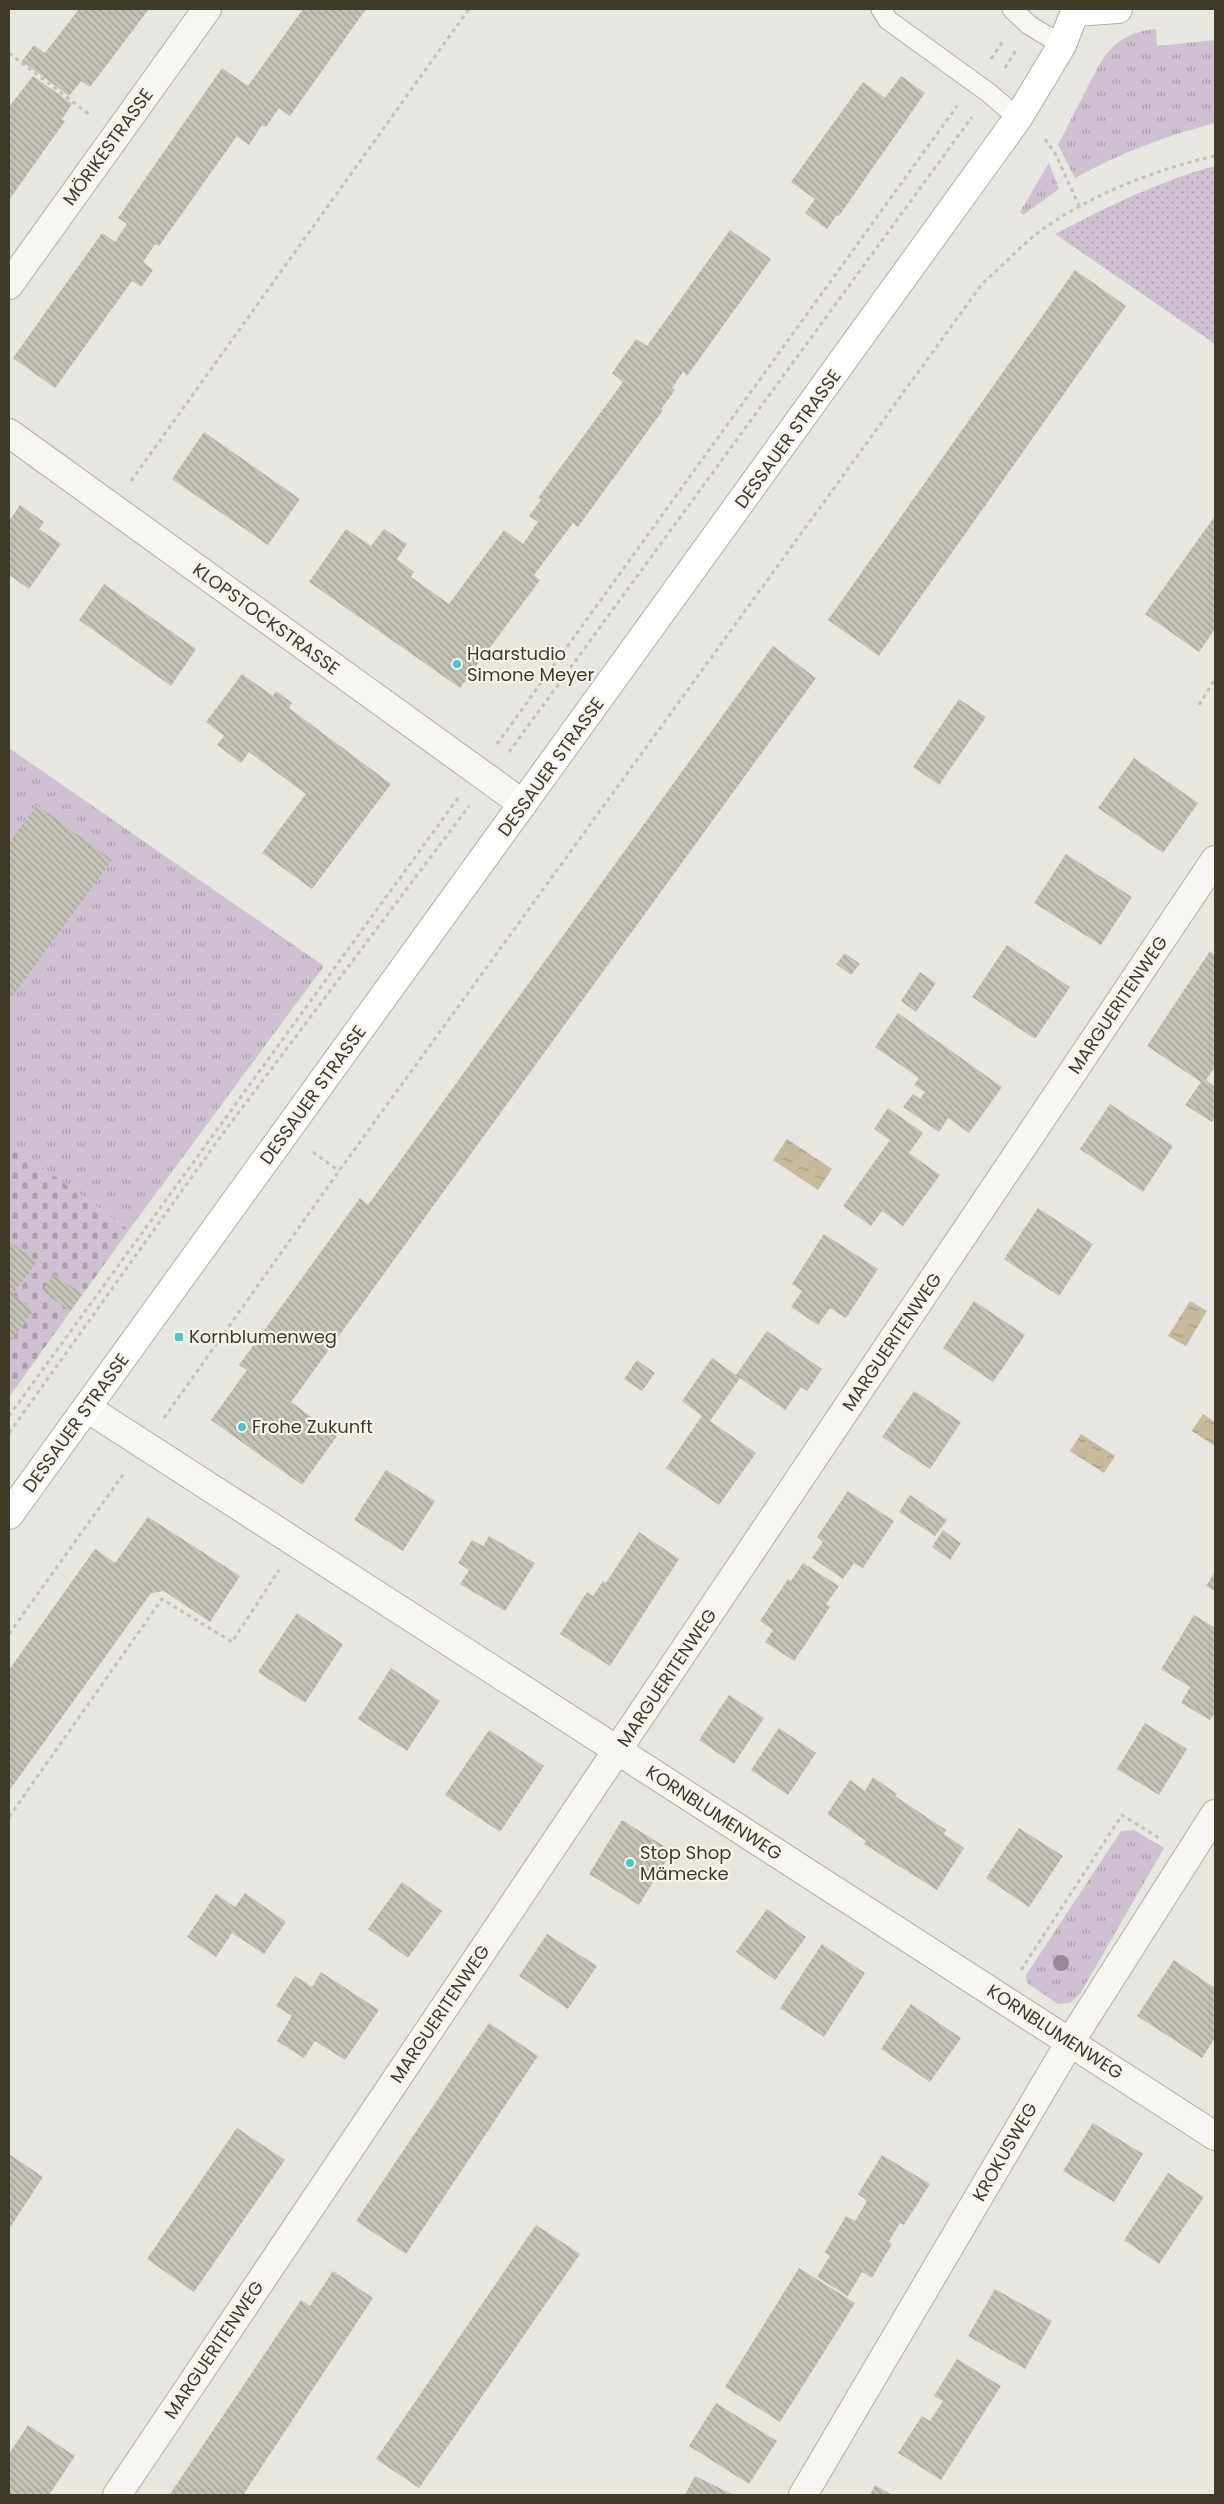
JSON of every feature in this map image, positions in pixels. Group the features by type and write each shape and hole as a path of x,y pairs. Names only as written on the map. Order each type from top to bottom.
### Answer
{"main road":[{"path":"1075,10 1118,9"},
{"name":"DESSAUER STRASSE","path":"9,1515 1018,118 1062,45 1075,10"}],"street":[{"name":"MÖRIKESTRASSE","path":"9,285 207,9"},
{"name":"KLOPSTOCKSTRASSE","path":"9,433 524,804"},
{"name":"MARGUERITENWEG","path":"117,2495 618,1752 1215,860"},
{"name":"KORNBLUMENWEG","path":"87,1408 1215,2136"},
{"name":"KROKUSWEG","path":"803,2495 1070,2042 1215,1814"}],"lane":[{"path":"881,9 888,20 982,88 1018,118"},
{"path":"1020,17 1062,45"}],"path":[{"path":"112,508 469,9"},
{"path":"9,1433 221,1136 982,88 1020,17"},
{"path":"9,1416 483,776 982,88 1020,17"},
{"path":"9,53 117,135"},
{"path":"1018,118 1046,140 1056,155 1080,208"},
{"path":"9,1634 339,1171 982,284 1035,235 1080,208 1123,186 1189,162 1215,156"},
{"path":"1199,705 1215,679"},
{"path":"9,1817 162,1599 232,1642 297,1544"},
{"path":"1003,1998 1122,1815 1188,1857"}],"green space":[{"path":"1156,29 1157,46 1215,40 1215,123 1144,146 1075,178 1058,145 1097,68 1111,49 1119,42 1141,31"},
{"path":"1049,163 1059,189 1023,215 1020,212"},
{"path":"1215,166 1215,344 1055,234 1153,187"},
{"path":"9,748 324,966 129,1230 9,1143"},
{"path":"9,1143 129,1230 9,1397"},
{"path":"1134,1830 1164,1848 1080,1994 1070,2003 1058,2004 1027,1983 1026,1975 1121,1831"}],"water":[{"path":"787,1139 832,1169 818,1190 773,1160"},
{"path":"1190,1301 1207,1311 1186,1346 1168,1336"},
{"path":"1203,1414 1215,1422 1215,1446 1192,1431"},
{"path":"1081,1434 1115,1456 1104,1473 1070,1451"}],"building":[{"path":"79,9 149,9 90,87 81,81 69,96 22,61 34,45 45,53"},
{"path":"303,9 366,9 290,116 279,108 266,127 262,125 249,145 237,136 159,246 155,244 143,262 153,270 141,287 132,281 55,388 13,358 102,233 115,242 127,224 118,218 222,68 248,86"},
{"path":"33,76 72,104 62,119 65,121 9,200 9,107"},
{"path":"901,76 925,93 839,216 837,215 827,229 805,213 815,199 791,182 863,82 885,98"},
{"path":"730,230 771,259 687,376 683,372 672,388 675,390 661,409 663,410 578,527 573,523 534,575 540,580 460,688 309,582 346,529 371,546 384,529 407,544 397,559 414,572 411,577 449,604 504,530 523,544 538,522 529,516 541,500 538,498 623,382 612,373 636,339 647,346"},
{"path":"1075,270 1126,306 879,656 828,620"},
{"path":"204,432 300,499 268,545 172,479"},
{"path":"20,505 44,522 39,529 61,544 29,589 9,575 9,521"},
{"path":"1215,516 1215,629 1199,652 1145,614"},
{"path":"104,584 196,649 171,686 79,620"},
{"path":"773,646 816,678 291,1402 337,1436 302,1485 211,1420 247,1370 239,1365 360,1198 368,1205"},
{"path":"242,674 273,696 276,691 292,703 289,708 391,784 312,889 262,853 306,794 249,752 241,763 217,745 224,736 206,722"},
{"path":"959,699 986,717 939,785 913,767"},
{"path":"1134,758 1198,803 1163,853 1098,808"},
{"path":"37,805 112,860 9,1001 9,843"},
{"path":"1066,854 1132,897 1101,945 1034,903"},
{"path":"1007,945 1070,987 1035,1039 972,997"},
{"path":"1210,951 1215,955 1215,1067 1206,1080 1215,1087 1215,1117 1212,1122 1185,1105 1201,1082 1147,1046"},
{"path":"845,953 860,964 851,975 836,964"},
{"path":"920,972 936,983 916,1012 901,1001"},
{"path":"898,1013 1002,1087 969,1133 948,1118 939,1132 903,1107 913,1094 920,1099 925,1092 914,1085 919,1078 875,1047"},
{"path":"1110,1104 1173,1146 1143,1192 1080,1149"},
{"path":"888,1108 923,1133 909,1153 940,1175 903,1226 882,1211 871,1226 843,1206 890,1140 874,1129"},
{"path":"1038,1208 1093,1244 1059,1296 1004,1259"},
{"path":"824,1234 878,1269 846,1318 830,1308 818,1325 791,1307 802,1291 792,1284"},
{"path":"9,1241 37,1262 13,1294 34,1310 9,1344"},
{"path":"54,1274 82,1294 70,1311 42,1291"},
{"path":"974,1301 1025,1335 993,1382 943,1348"},
{"path":"767,1331 822,1369 807,1391 801,1387 785,1410 740,1378 710,1421 756,1453 719,1505 666,1468 702,1416 682,1401 712,1358 736,1375"},
{"path":"637,1360 655,1373 642,1391 624,1379"},
{"path":"914,1391 961,1422 930,1469 882,1437"},
{"path":"386,1470 435,1501 403,1551 354,1520"},
{"path":"848,1491 894,1521 863,1568 854,1563 843,1579 812,1558 823,1542 817,1537"},
{"path":"910,1495 947,1520 935,1536 899,1512"},
{"path":"148,1517 240,1576 210,1622 164,1591 151,1593 9,1791 9,1670 95,1549 115,1563"},
{"path":"943,1530 961,1543 950,1560 932,1547"},
{"path":"639,1532 679,1559 610,1666 560,1634 587,1592 593,1596 603,1581 606,1583"},
{"path":"489,1536 535,1563 505,1611 460,1584 469,1570 458,1563 472,1540 483,1546"},
{"path":"803,1563 839,1586 826,1604 830,1607 794,1661 765,1642 773,1630 760,1621 788,1579 791,1581"},
{"path":"1215,1572 1215,1591 1206,1586"},
{"path":"297,1613 343,1644 305,1703 258,1672"},
{"path":"1194,1615 1215,1628 1215,1712 1210,1720 1181,1703 1190,1687 1161,1669"},
{"path":"391,1668 440,1701 407,1751 358,1719"},
{"path":"729,1695 764,1718 734,1764 699,1740"},
{"path":"1145,1723 1187,1749 1159,1795 1117,1769"},
{"path":"779,1728 816,1753 788,1795 751,1770"},
{"path":"489,1730 544,1766 500,1832 445,1795"},
{"path":"873,1777 897,1794 895,1796 946,1830 944,1834 964,1848 937,1890 864,1844 866,1841 827,1814 850,1780 865,1791"},
{"name":"Stop Shop Mämecke","path":"622,1820 672,1851 639,1905 589,1874"},
{"path":"1019,1828 1063,1856 1029,1907 986,1878"},
{"path":"402,1882 442,1911 408,1958 368,1929"},
{"path":"245,1893 286,1922 264,1954 232,1933 216,1957 187,1937 216,1894 235,1907"},
{"path":"767,1909 806,1937 775,1980 736,1952"},
{"path":"547,1934 597,1966 568,2009 519,1976"},
{"path":"822,1944 865,1973 824,2037 780,2008"},
{"path":"1174,1960 1215,1988 1215,2038 1202,2058 1137,2016"},
{"path":"321,1972 379,2010 345,2060 315,2041 304,2058 277,2041 292,2016 276,2006 295,1976 312,1987"},
{"path":"911,2004 961,2038 930,2082 881,2049"},
{"path":"489,2023 538,2056 406,2254 356,2221"},
{"path":"1093,2123 1143,2154 1114,2202 1063,2171"},
{"path":"237,2128 285,2160 194,2292 147,2259"},
{"path":"9,2154 43,2177 9,2229"},
{"path":"882,2155 930,2184 904,2225 900,2223 889,2241 892,2244 872,2278 862,2272 848,2296 817,2277 830,2256 825,2252 846,2216 855,2221 867,2201 858,2194"},
{"path":"1168,2173 1204,2197 1159,2264 1124,2240"},
{"path":"536,2225 580,2254 419,2488 376,2459"},
{"path":"799,2268 855,2303 780,2422 725,2387"},
{"path":"333,2271 373,2298 243,2495 170,2494 301,2300 310,2306"},
{"path":"995,2289 1052,2321 1025,2369 968,2336"},
{"path":"957,2359 1001,2386 941,2480 898,2453 922,2416 930,2421 943,2401 934,2396"},
{"path":"716,2403 777,2441 749,2484 689,2446"},
{"path":"28,2425 75,2456 49,2495 9,2495 9,2454"},
{"path":"695,2476 734,2495 685,2495"},
{"path":"875,2485 892,2495 870,2495"}],"place":[{"name":"Haarstudio Simone Meyer","path":"457,664"},
{"name":"Kornblumenweg","path":"179,1337"},
{"name":"Frohe Zukunft","path":"242,1427"},
{"name":"Stop Shop Mämecke","path":"630,1863"}]}
